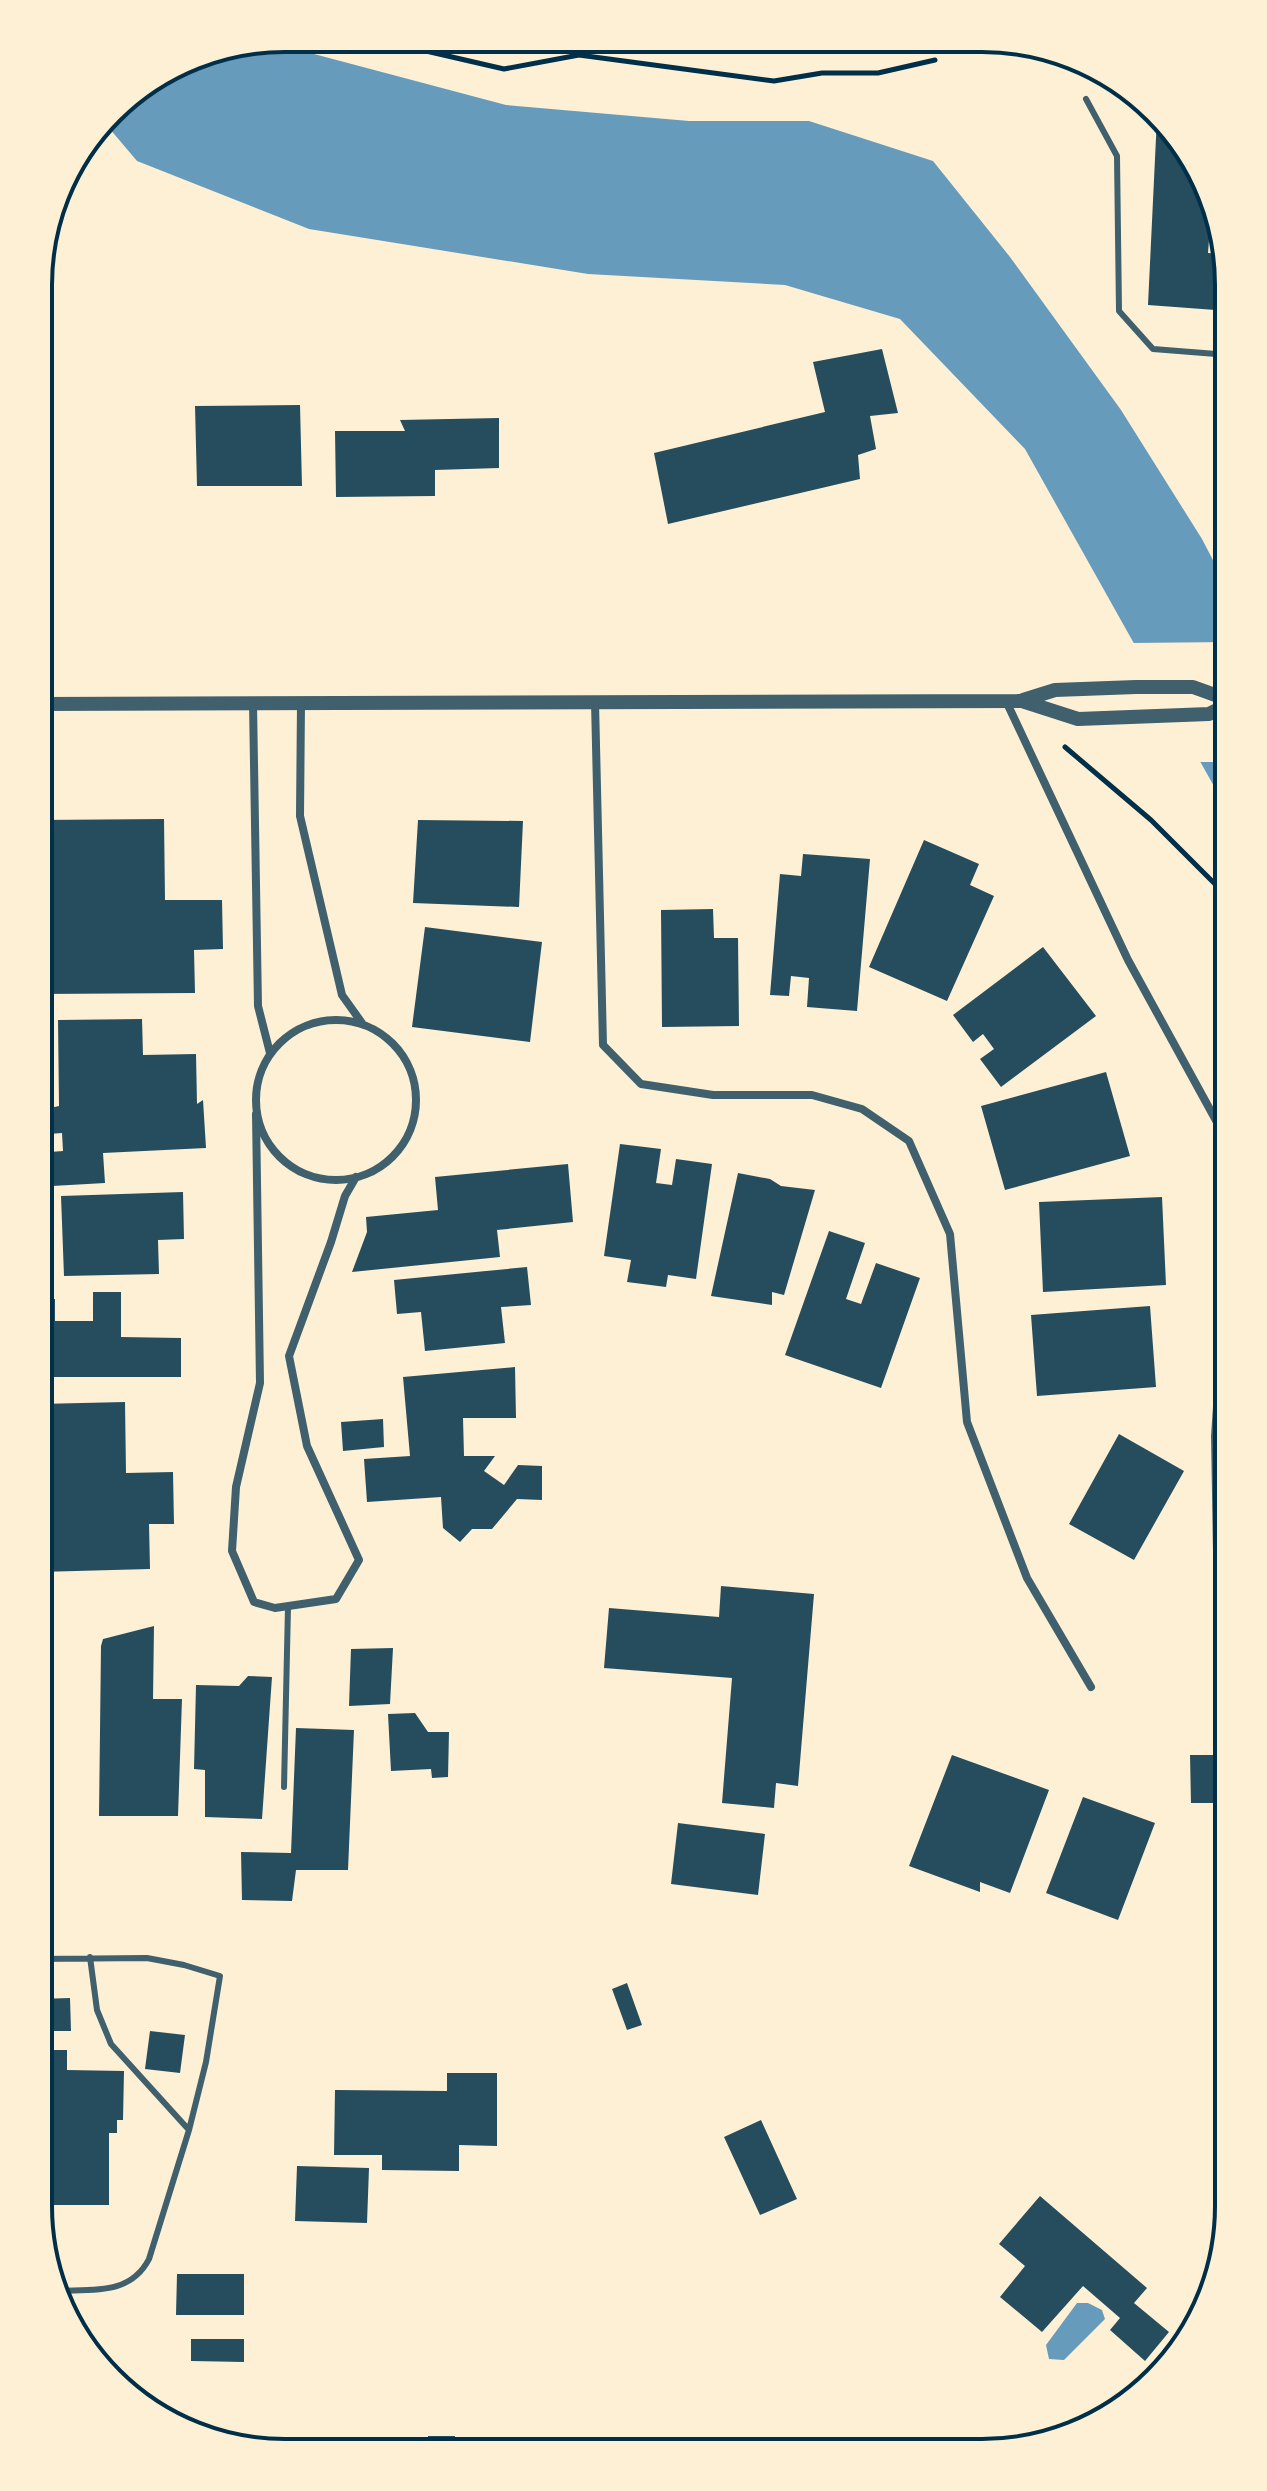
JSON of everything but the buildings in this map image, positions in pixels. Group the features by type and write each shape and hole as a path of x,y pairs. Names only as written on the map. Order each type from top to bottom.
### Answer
{"street":[{"path":"1022,701 1055,690 1136,687 1193,687 1215,696"},
{"path":"1005,701 1128,960 1215,1119"},
{"path":"52,704 1022,701 1078,719 1209,714 1215,710"},
{"path":"595,702 603,1045 641,1084 713,1095 812,1095 862,1109 909,1141 950,1234 967,1422 1027,1578 1091,1687"},
{"path":"253,703 258,1006 270,1053"},
{"path":"301,703 300,816 342,995 363,1024"},
{"path":"256,1114 268,1144 290,1166 323,1179 356,1177 385,1164 395,1155 413,1124 416,1106 412,1073 403,1055 386,1037 363,1024 329,1020 308,1024 287,1035 270,1053 257,1078 256,1114 260,1383 236,1487 232,1551 254,1602 275,1608 336,1599 359,1560 307,1446 289,1356 345,1196 356,1177"}],"lane":[{"path":"1086,99 1117,156 1119,311 1153,349 1215,354"},
{"path":"284,1787 288,1607"},
{"path":"90,1957 97,2010 111,2044 189,2130"},
{"path":"52,1958 147,1958 220,1976 206,2062 189,2130 149,2259 133,2280 117,2287 68,2290"}],"path":[{"path":"430,52 504,69 579,55 774,81 822,73 878,73 935,60"},
{"path":"1064,746 1151,820 1215,884"}],"water":[{"path":"309,52 506,105 689,121 809,121 933,161 1010,257 1121,410 1215,564 1215,788 1025,449 900,319 785,285 588,274 309,229 137,161 111,130 143,100 168,83 224,60 254,54"},
{"path":"1077,2303 1088,2303 1102,2310 1105,2319 1064,2360 1049,2359 1046,2345"}],"pier":[{"path":"1215,642 1215,762 1197,762 1130,643"}]}
